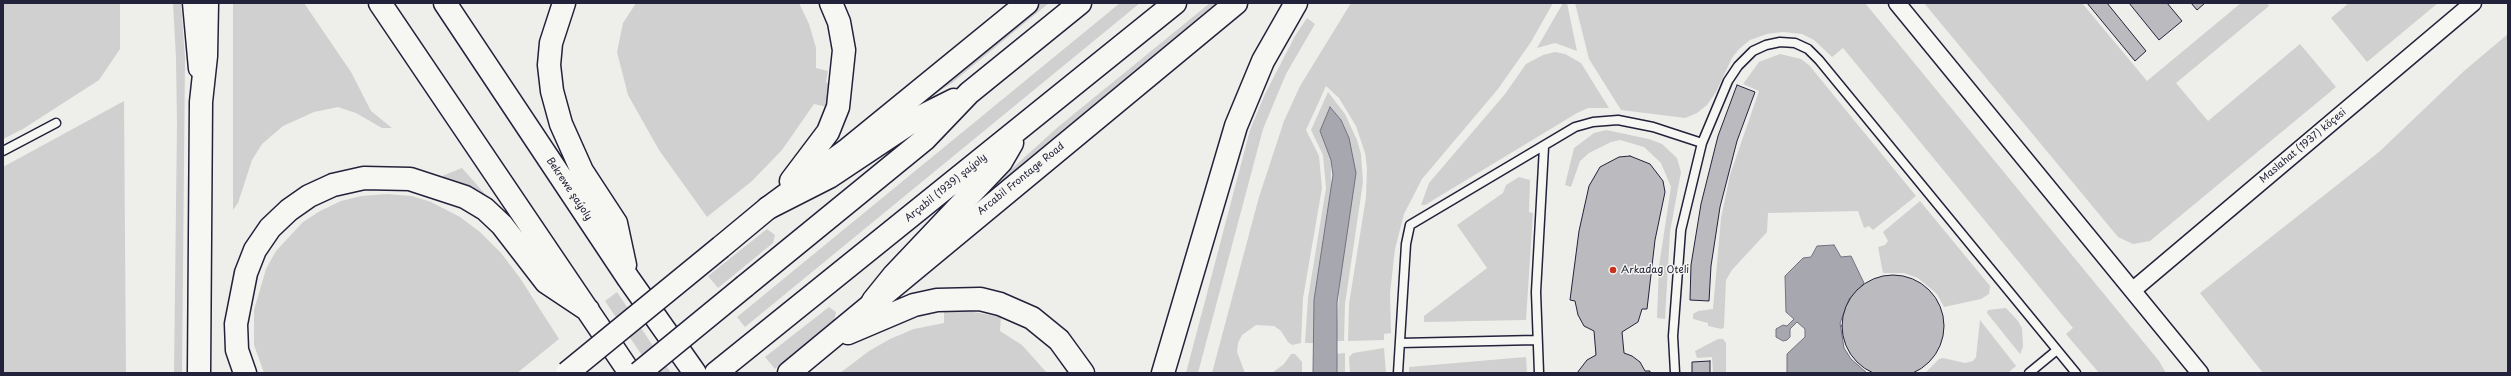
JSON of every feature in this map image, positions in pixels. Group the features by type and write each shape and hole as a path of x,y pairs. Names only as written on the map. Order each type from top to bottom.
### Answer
{"main road":[{"path":"199,373 201,102 206,56 207,3"},
{"path":"380,3 630,373"},
{"name":"Bekrewe şaýoly","path":"445,3 628,278 695,373"},
{"path":"564,3 551,43 550,65 552,91 561,124 582,171 616,223 628,278"},
{"path":"768,208 806,164 828,132 838,107 844,50 839,22 831,3"},
{"path":"567,373 768,208 848,149 1027,3"},
{"path":"640,373 925,139 969,93 1080,3"},
{"name":"Arçabil (1939) şaýoly","path":"716,373 1175,3"},
{"name":"Arcabil Frontage Road","path":"812,354 873,301 1236,3"},
{"path":"1163,373 1236,126 1263,61 1296,3"},
{"path":"768,208 829,177 916,119 969,93"},
{"path":"873,301 894,275 1001,162 1020,128"},
{"path":"246,373 237,350 236,324 246,273 255,250 270,228 289,210 309,196 333,185 364,178 410,179 465,197 485,210 502,225 546,282 588,310"},
{"path":"789,373 812,354 875,320 931,300 980,299 1000,304 1032,318 1059,340 1083,373"}],"street":[{"path":"191,3 201,102"},
{"path":"1897,3 2200,373"},
{"name":"Maslahat (1937) köçesi","path":"2133,290 2473,3"}],"lane":[{"path":"1675,373 1673,336 1681,230 1702,143 1728,81 1744,58 1766,45 1780,42 1795,43 1808,49 1819,60 2076,373"},
{"path":"1398,373 1406,244 1410,225 1575,127 1593,122 1618,120 1653,127 1702,143"},
{"path":"3,151 56,123"},
{"path":"1539,373 1536,340 1538,254 1544,146"},
{"path":"1400,343 1536,340"},
{"path":"2029,373 2057,350"}],"shaded area":[{"path":"3,3 120,3 120,49 99,80 23,129 3,139"},
{"path":"173,3 181,3 185,58 182,373 174,373 177,123"},
{"path":"233,3 304,3 351,72 371,111 392,128 382,128 356,113 338,107 314,112 283,126 262,144 252,160 238,203 233,210"},
{"path":"636,3 799,3 809,24 816,48 816,68 828,71 826,82 832,85 827,107 814,104 782,150 752,181 707,217 659,150 628,95 617,52 623,23"},
{"path":"1034,3 1049,3 952,83 922,102"},
{"path":"1120,3 1140,3 745,327 737,317"},
{"path":"1210,3 1222,3 977,204 975,202 1058,127"},
{"path":"1351,3 1553,3 1531,42 1498,89 1422,179 1404,214 1395,249 1390,293 1391,333 1384,334 1384,340 1348,341 1349,304 1366,197 1367,168 1365,153 1356,126 1339,98 1326,86 1306,130 1319,156 1322,188 1303,298 1301,343 1292,345 1288,342 1281,331 1274,326 1256,325 1242,335 1238,343 1237,352 1245,373 1212,373 1259,197 1284,121 1300,86"},
{"path":"1563,3 1567,3 1577,51 1555,43 1537,48"},
{"path":"1575,3 1865,3 2159,361 2166,373 2099,373 2066,334 2073,328 1843,48 1832,57 1814,40 1802,34 1783,32 1767,34 1750,40 1739,49 1732,58 1716,92 1707,105 1697,113 1685,118 1621,110 1589,59"},
{"path":"1924,3 2082,3 2147,81 2241,3 2267,3 2269,6 2176,83 2208,121 2300,44 2336,87 2150,241 2133,244 2118,237"},
{"path":"2349,3 2438,3 2367,62 2331,18"},
{"path":"1307,18 1315,24 1286,74 1263,129 1198,373 1186,373 1250,130 1265,94 1295,36"},
{"path":"2508,34 2508,373 2263,373 2200,293 2379,152 2464,71"},
{"path":"1555,52 1565,54 1581,63 1609,108 1588,108 1577,113 1425,205 1421,205 1429,183 1505,94 1526,64 1543,55"},
{"path":"1780,54 1801,59 1809,65 1916,196 1873,230 1869,226 1864,228 1858,211 1768,213 1767,232 1732,270 1726,280 1724,327 1722,329 1708,326 1708,323 1693,319 1693,314 1698,311 1713,309 1721,218 1730,175 1759,91 1743,84 1759,62"},
{"path":"1328,92 1345,114 1357,140 1361,154 1363,182 1345,304 1344,341 1336,341 1349,138 1341,120 1330,107 1320,131 1331,160 1331,192 1314,300 1313,343 1305,343 1308,298 1326,188 1323,155 1311,130"},
{"path":"124,101 126,373 3,373 3,167"},
{"path":"1330,107 1341,120 1349,138 1356,173 1337,302 1337,373 1313,373 1314,300 1333,175 1331,160 1320,131"},
{"path":"1606,130 1649,139 1662,144 1677,158 1681,172 1670,232 1665,319 1657,318 1659,266 1671,187 1661,163 1644,147 1620,140 1611,142 1589,153 1580,161 1571,187 1565,185 1574,148 1594,133"},
{"path":"462,168 485,194 483,199 442,176"},
{"path":"1519,177 1530,180 1529,212 1533,213 1526,320 1424,322 1424,316 1487,268 1457,225 1503,193 1506,185"},
{"path":"387,194 412,196 431,202 460,217 480,232 501,253 520,278 559,339 517,373 264,373 254,345 254,310 266,269 276,251 303,222 320,211 341,201 361,196"},
{"path":"1920,201 1990,286 1989,294 1981,299 1944,307 1937,294 1918,278 1904,273 1883,273 1878,247 1885,245 1888,241 1883,232"},
{"path":"767,229 775,235 773,243 718,288 708,276"},
{"path":"1834,245 1841,257 1851,256 1864,283 1849,299 1840,323 1844,348 1851,359 1867,373 1787,373 1787,354 1805,337 1805,329 1797,322 1790,329 1790,337 1787,340 1783,341 1776,337 1776,329 1783,325 1787,326 1794,319 1786,312 1785,276 1803,258 1811,257 1817,246"},
{"path":"617,292 671,373 654,373 605,301"},
{"path":"829,307 836,312 834,321 775,369 765,357"},
{"path":"2006,308 2018,321 2022,328 2023,347 2020,354 1987,313 1988,310"},
{"path":"957,309 1001,317 1000,331 1022,345 1047,373 840,373 869,351 890,339 914,329 944,323 944,311"},
{"path":"1980,320 2016,366 2008,373 1925,373 1939,359 1943,358 1965,363 1973,361 1976,357"},
{"path":"1718,339 1723,339 1726,343 1726,373 1713,373 1712,357 1697,358 1695,351"},
{"path":"1384,348 1386,373 1350,373 1349,357 1353,353"},
{"path":"1345,353 1345,373 1337,373 1336,354"},
{"path":"1291,354 1295,354 1302,362 1302,373 1272,373 1284,364"},
{"path":"1526,357 1527,373 1409,373 1409,367"}],"building":[{"path":"2087,3 2107,3 2146,51 2135,61"},
{"path":"2129,3 2167,3 2182,21 2159,40"},
{"path":"2191,3 2205,3 2197,10"},
{"path":"1737,85 1755,92 1737,141 1720,207 1711,266 1709,301 1690,300 1691,265 1701,204 1718,136"},
{"name":"Arkadag Oteli","path":"1630,156 1650,164 1663,181 1665,192 1655,240 1647,309 1642,309 1638,322 1622,332 1624,353 1632,356 1640,362 1645,371 1650,371 1650,373 1577,373 1587,360 1596,355 1594,331 1584,326 1578,315 1575,301 1570,300 1579,231 1589,186 1600,167 1619,157"},
{"path":"1893,275 1913,278 1922,283 1936,297 1941,306 1944,326 1941,346 1936,355 1922,369 1913,374 1893,377 1873,374 1864,369 1850,355 1845,346 1842,326 1845,306 1850,297 1864,283 1873,278"},
{"path":"1710,361 1710,373 1692,373 1692,362"}],"place":[{"name":"Arkadag Oteli","path":"1613,270"}]}
